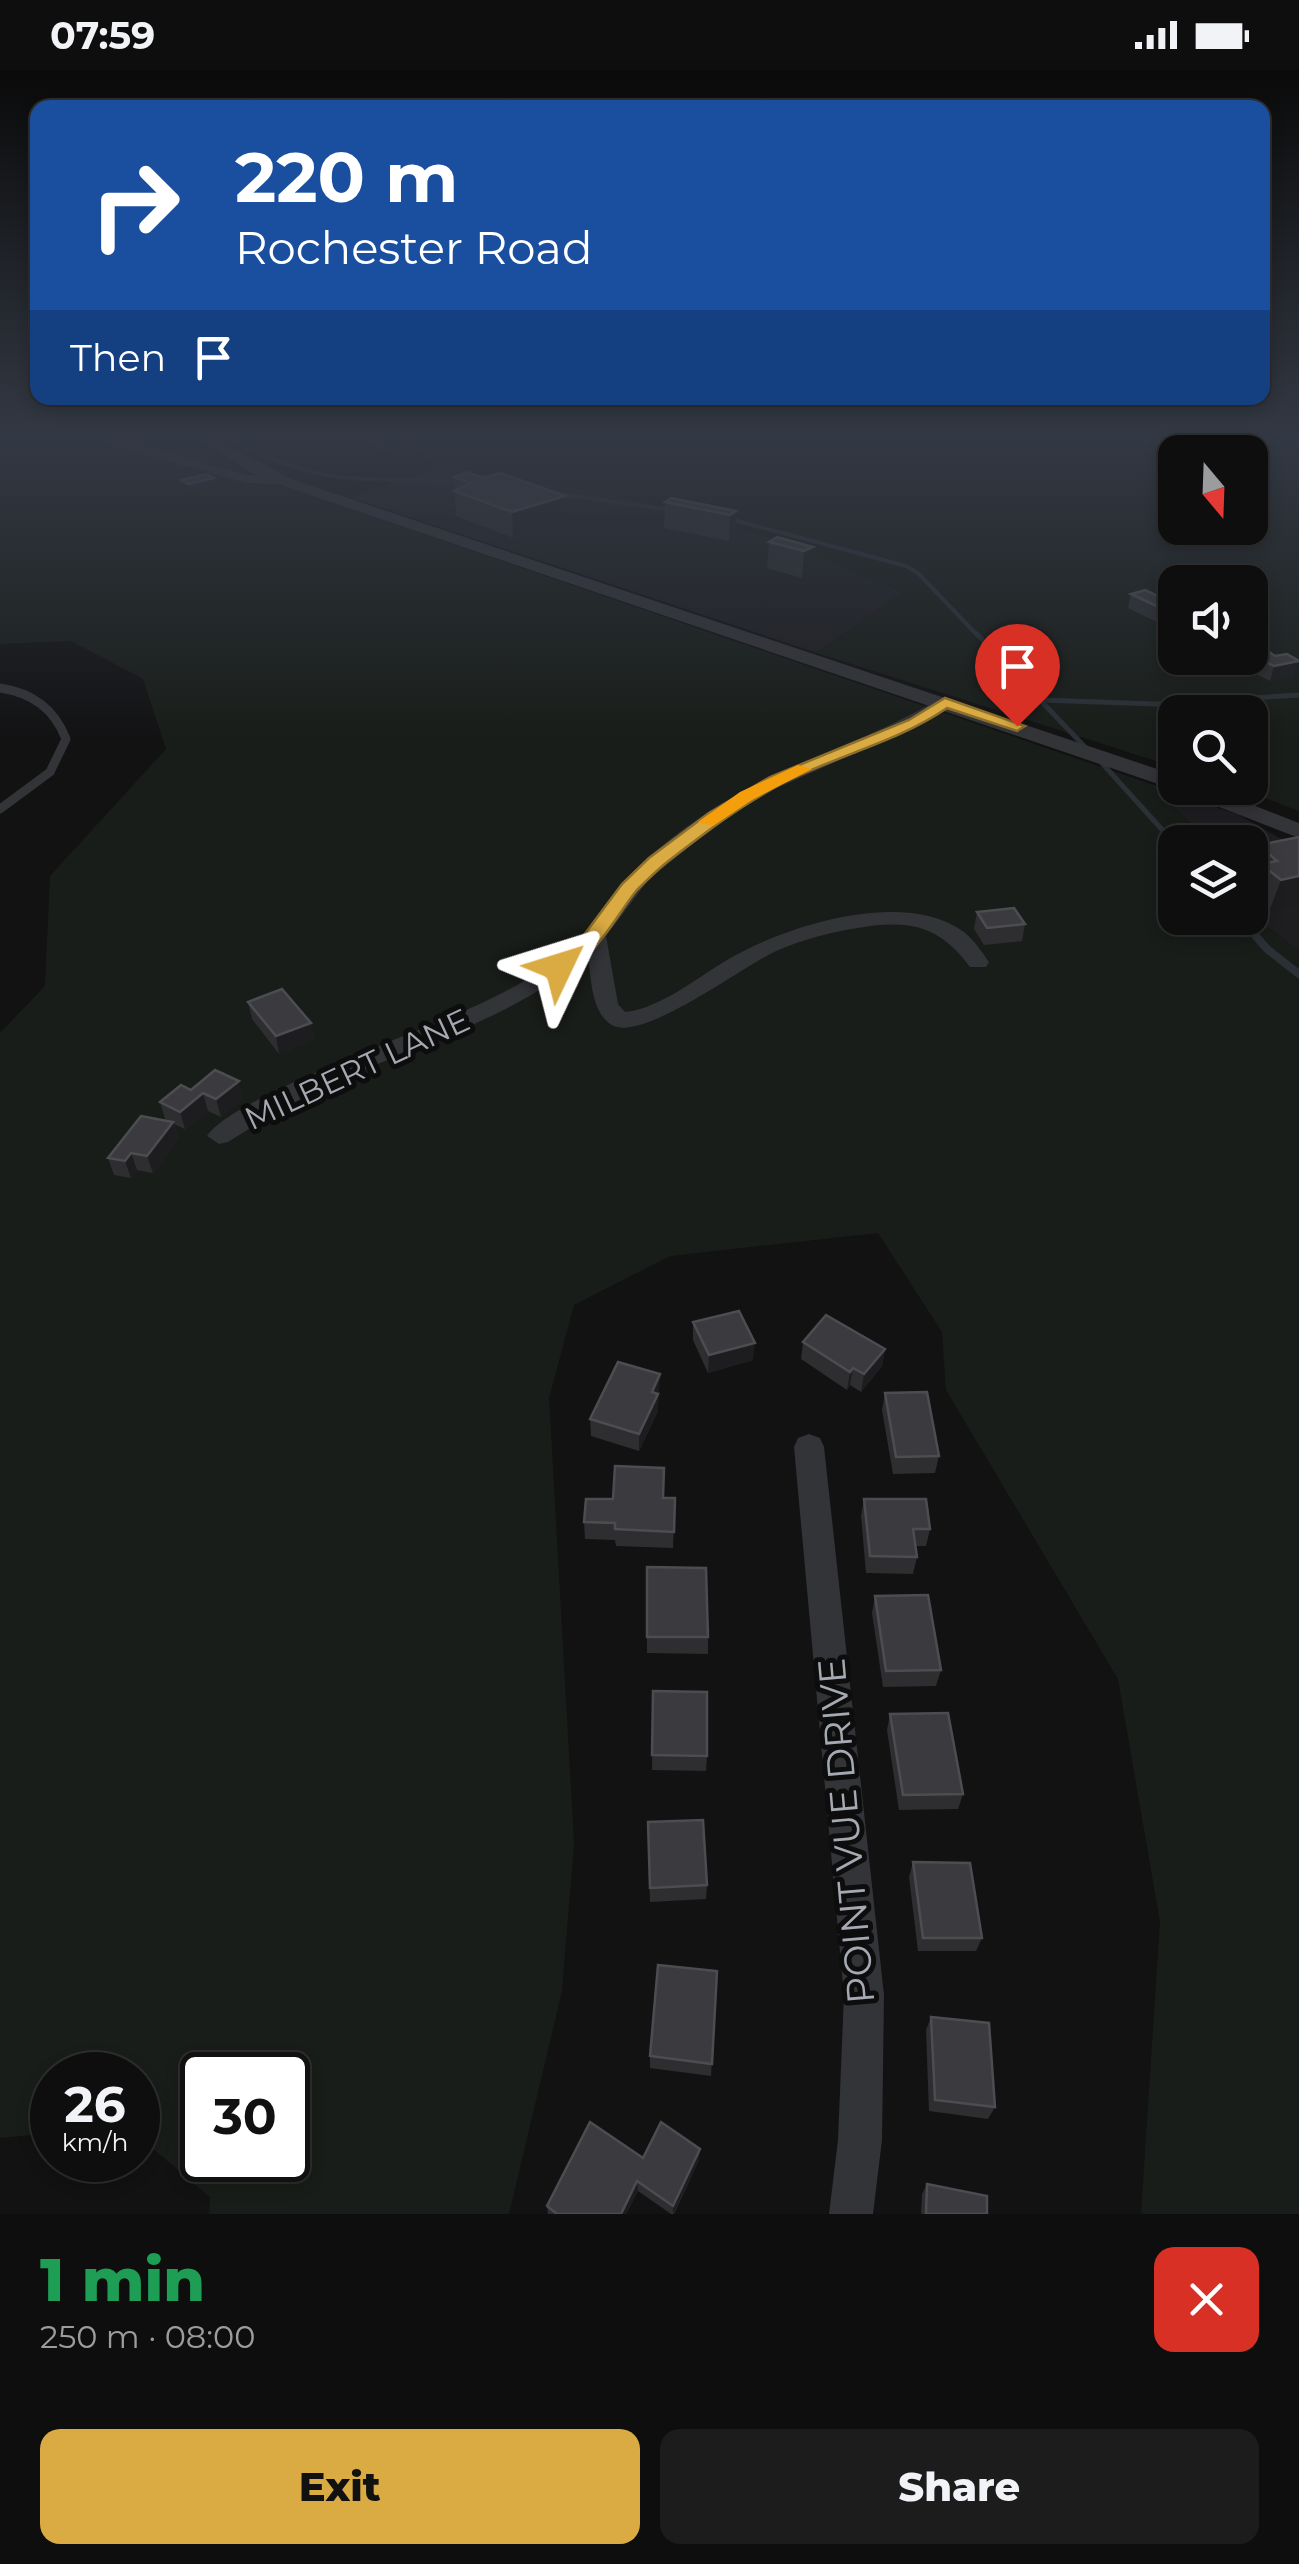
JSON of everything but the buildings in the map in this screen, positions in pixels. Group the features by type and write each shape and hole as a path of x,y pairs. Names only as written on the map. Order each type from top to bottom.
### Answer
{"street":[{"path":"458,539 1158,776"},
{"name":"MILBERT LANE","path":"219,1136 260,1107 464,1021 559,967 595,936 629,888 655,862 715,816 776,780 915,723 945,702"},
{"path":"1234,805 1299,831"},
{"path":"595,936 607,1005 619,1020 645,1019 781,941 868,920 903,918 935,924 960,938 978,962"},
{"name":"POINT VUE DRIVE","path":"810,1448 864,1995 860,2140 852,2214"}],"lane":[{"path":"0,688 36,699 56,713 66,738 50,772 0,809"}],"shaded area":[{"path":"0,539 438,539 1148,783 1158,793 1158,805 1171,805 1192,825 1158,825 1158,935 1268,935 1268,928 1299,951 1299,2214 1141,2214 1160,1922 1118,1679 946,1390 942,1332 878,1233 670,1256 574,1305 549,1398 574,1843 562,1991 509,2214 209,2214 210,2197 192,2182 310,2182 310,2052 180,2052 180,2172 160,2155 160,2052 30,2052 30,2135 0,2138 0,1033 45,986 50,876 166,749 143,679 71,641 0,644"},
{"path":"476,539 776,539 904,592 817,653"},
{"path":"776,539 1158,539 1158,545 1268,545 1268,539 1299,539 1299,811 1268,799 1268,695 1158,695 1158,762 817,653 904,592"},
{"path":"1171,805 1211,805 1257,825 1192,825"},
{"path":"1268,831 1299,849 1299,951 1268,928"}],"waterway":[{"path":"805,539 906,566 918,573 979,637"},
{"path":"977,634 1087,749"},
{"path":"1041,700 1156,704 1299,695"},
{"path":"1101,762 1158,825"},
{"path":"1255,935 1299,974"}],"slow traffic":[{"path":"707,822 746,796 803,769"}],"route":[{"path":"559,967 582,951 629,888 655,862 715,816 776,780 915,723 945,702 1017,726"}]}
